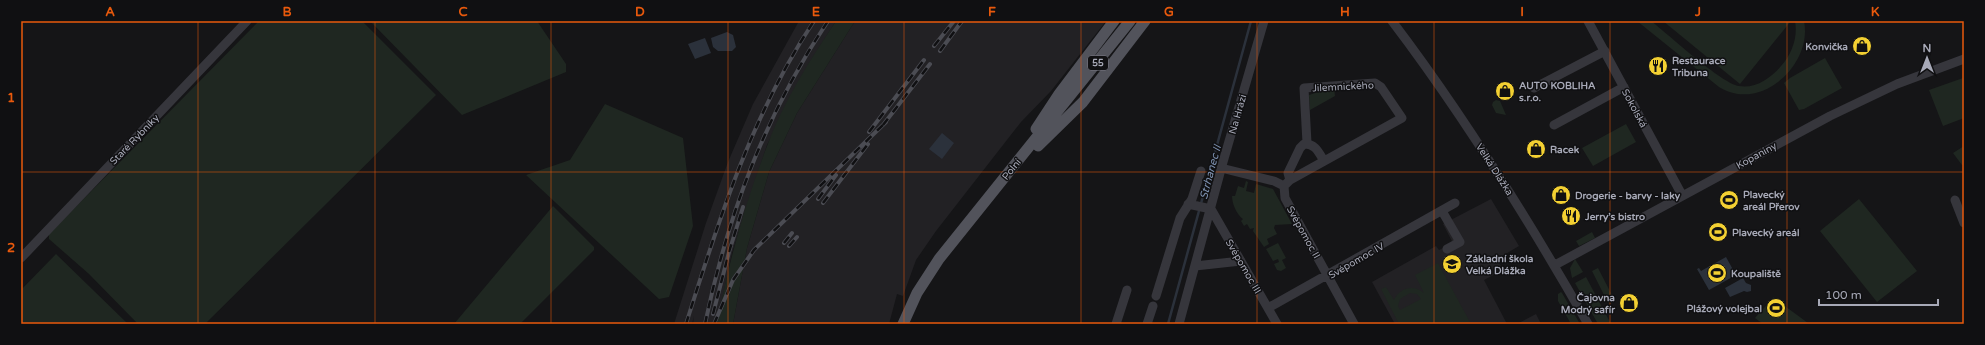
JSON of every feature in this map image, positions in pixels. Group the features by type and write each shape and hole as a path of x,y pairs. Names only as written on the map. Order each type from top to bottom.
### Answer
{"main road":[{"path":"1003,179 1059,94 1114,21"},
{"name":"Polní","path":"903,324 931,270 1130,21"},
{"path":"1003,179 1083,102 1145,21"}],"street":[{"name":"Staré Rybníky","path":"21,258 247,21"},
{"name":"Na Hrázi","path":"1179,324 1194,266 1200,206 1221,168 1264,21"},
{"name":"Velká Dlážka","path":"1392,21 1477,141 1555,265 1588,324"},
{"name":"Sokolská","path":"1588,21 1682,195"},
{"path":"1534,88 1605,52"},
{"name":"Kopaniny","path":"1555,265 1860,100 1915,76 1964,59"},
{"name":"Jilemnického","path":"1287,182 1402,118 1381,86 1371,82 1304,88 1307,143"},
{"path":"1554,125 1624,88"},
{"path":"1221,168 1274,181 1287,182 1288,173 1293,161 1301,146 1307,143 1315,148 1324,161"},
{"name":"Na Hrázi","path":"1200,206 1192,199 1201,171"},
{"name":"Svépomoc II","path":"1287,182 1285,198 1354,324"},
{"path":"1955,200 1964,223"},
{"name":"Svépomoc IV","path":"1268,308 1328,276 1455,203"},
{"name":"Na Hrázi","path":"1156,296 1180,218 1200,206"},
{"name":"Svépomoc III","path":"1200,206 1241,261 1277,324"},
{"path":"1442,211 1460,242 1446,249"},
{"path":"1194,266 1241,261"},
{"path":"1116,324 1127,290"},
{"path":"1147,324 1153,306"}],"shaded area":[{"path":"259,21 362,21 436,95 205,324 138,324 89,274 49,239 49,234"},
{"path":"370,21 537,21 566,64 566,72 462,115"},
{"path":"799,21 836,21 810,62 767,145 732,253 717,324 693,324 694,316 692,324 674,324 706,223 728,162 753,104"},
{"path":"836,21 855,21 797,113 769,172 747,248 733,324 717,324 726,279 738,234 751,189 773,130 789,97"},
{"path":"855,21 1106,21 1051,91 1021,122 936,231 916,260 903,296 897,294 889,324 733,324 747,248 769,172 797,113"},
{"path":"1637,21 1651,21 1720,77 1739,86 1751,86 1762,82 1781,66 1791,51 1795,39 1795,21 1804,21 1805,38 1800,54 1792,68 1780,80 1766,89 1751,94 1735,93 1719,87"},
{"path":"1663,21 1791,21 1740,84"},
{"path":"727,32 733,35 736,47 732,51 718,51 713,47 711,38"},
{"path":"705,38 711,53 695,59 688,44"},
{"path":"1825,58 1842,88 1804,109 1799,110 1784,83"},
{"path":"1963,78 1964,118 1943,126 1929,90"},
{"path":"1334,87 1335,96 1310,110 1309,95"},
{"path":"1496,100 1500,101 1506,115 1496,113 1492,105"},
{"path":"605,104 683,138 693,226 669,297 659,299 526,175 570,160"},
{"path":"1626,124 1636,142 1593,166 1582,148"},
{"path":"942,133 954,143 942,159 929,149"},
{"path":"1964,146 1964,165 1962,165 1953,153"},
{"path":"1246,181 1248,182 1246,191 1254,193 1256,184 1273,189 1292,224 1275,225 1274,228 1277,234 1267,239 1269,244 1264,247 1253,231 1254,228 1250,229 1247,224 1244,226 1241,221 1243,219 1235,209 1233,202 1232,196 1235,196 1238,186 1244,188"},
{"name":"Základní škola Velká Dlážka","path":"1491,199 1519,246 1497,259 1503,270 1484,280 1507,324 1395,324 1372,282 1436,246 1439,250 1453,243 1443,224"},
{"path":"1859,199 1917,271 1877,302 1820,231"},
{"path":"553,206 594,247 594,250 520,324 454,324"},
{"path":"1592,232 1595,238 1579,246 1576,241"},
{"path":"1278,243 1286,258 1282,260 1286,268 1281,271 1277,270 1274,264 1279,262 1278,259 1273,261 1266,249"},
{"path":"56,254 128,324 21,324 21,290"},
{"name":"Koupaliště","path":"1726,257 1736,275 1709,290 1697,269 1699,268 1701,271"},
{"path":"1575,259 1583,272 1572,278 1570,268"},
{"path":"1438,263 1471,324 1399,324 1381,289 1386,287 1394,300 1403,290 1411,288 1420,290 1424,293 1415,275","holes":["1410,293 1417,294 1421,299 1400,310 1398,306 1400,299"]},
{"path":"1598,268 1614,299 1608,303 1592,271"},
{"path":"1586,277 1611,324 1598,324 1575,283"},
{"path":"1743,278 1746,283 1751,285 1751,291 1744,291 1730,297 1725,288"},
{"path":"1561,292 1580,324 1571,324 1558,301 1558,294"},
{"name":"Plážový volejbal","path":"1774,297 1808,323 1763,324 1755,318"},
{"path":"1536,314 1541,324 1517,324"}],"waterway":[{"name":"Strhanec II","path":"1168,324 1251,21"}],"railway":[{"path":"686,324 711,245 739,168 755,130 772,93 792,56 814,21"},
{"path":"705,324 714,283 737,205 767,129 785,93 828,21"},
{"path":"934,46 954,21"},
{"path":"940,51 962,21"},
{"path":"869,132 924,60"},
{"path":"883,125 930,64"},
{"path":"714,324 733,280 754,250 886,122"},
{"path":"823,203 868,144"},
{"path":"818,199 836,175"},
{"path":"713,314 729,252 743,207"},
{"path":"784,243 792,233"},
{"path":"789,246 797,237"}],"place":[{"name":"Konvička","path":"1862,46"},
{"name":"Restaurace Tribuna","path":"1658,66"},
{"name":"AUTO KOBLIHA s.r.o.","path":"1505,91"},
{"name":"Racek","path":"1536,149"},
{"name":"Drogerie - barvy - laky","path":"1561,195"},
{"name":"Plavecký areál Přerov","path":"1729,200"},
{"name":"Jerry’s bistro","path":"1571,216"},
{"name":"Plavecký areál","path":"1718,232"},
{"name":"Základní škola Velká Dlážka","path":"1452,264"},
{"name":"Koupaliště","path":"1717,273"},
{"name":"Čajovna Modrý safír","path":"1629,303"},
{"name":"Plážový volejbal","path":"1776,308"}]}
